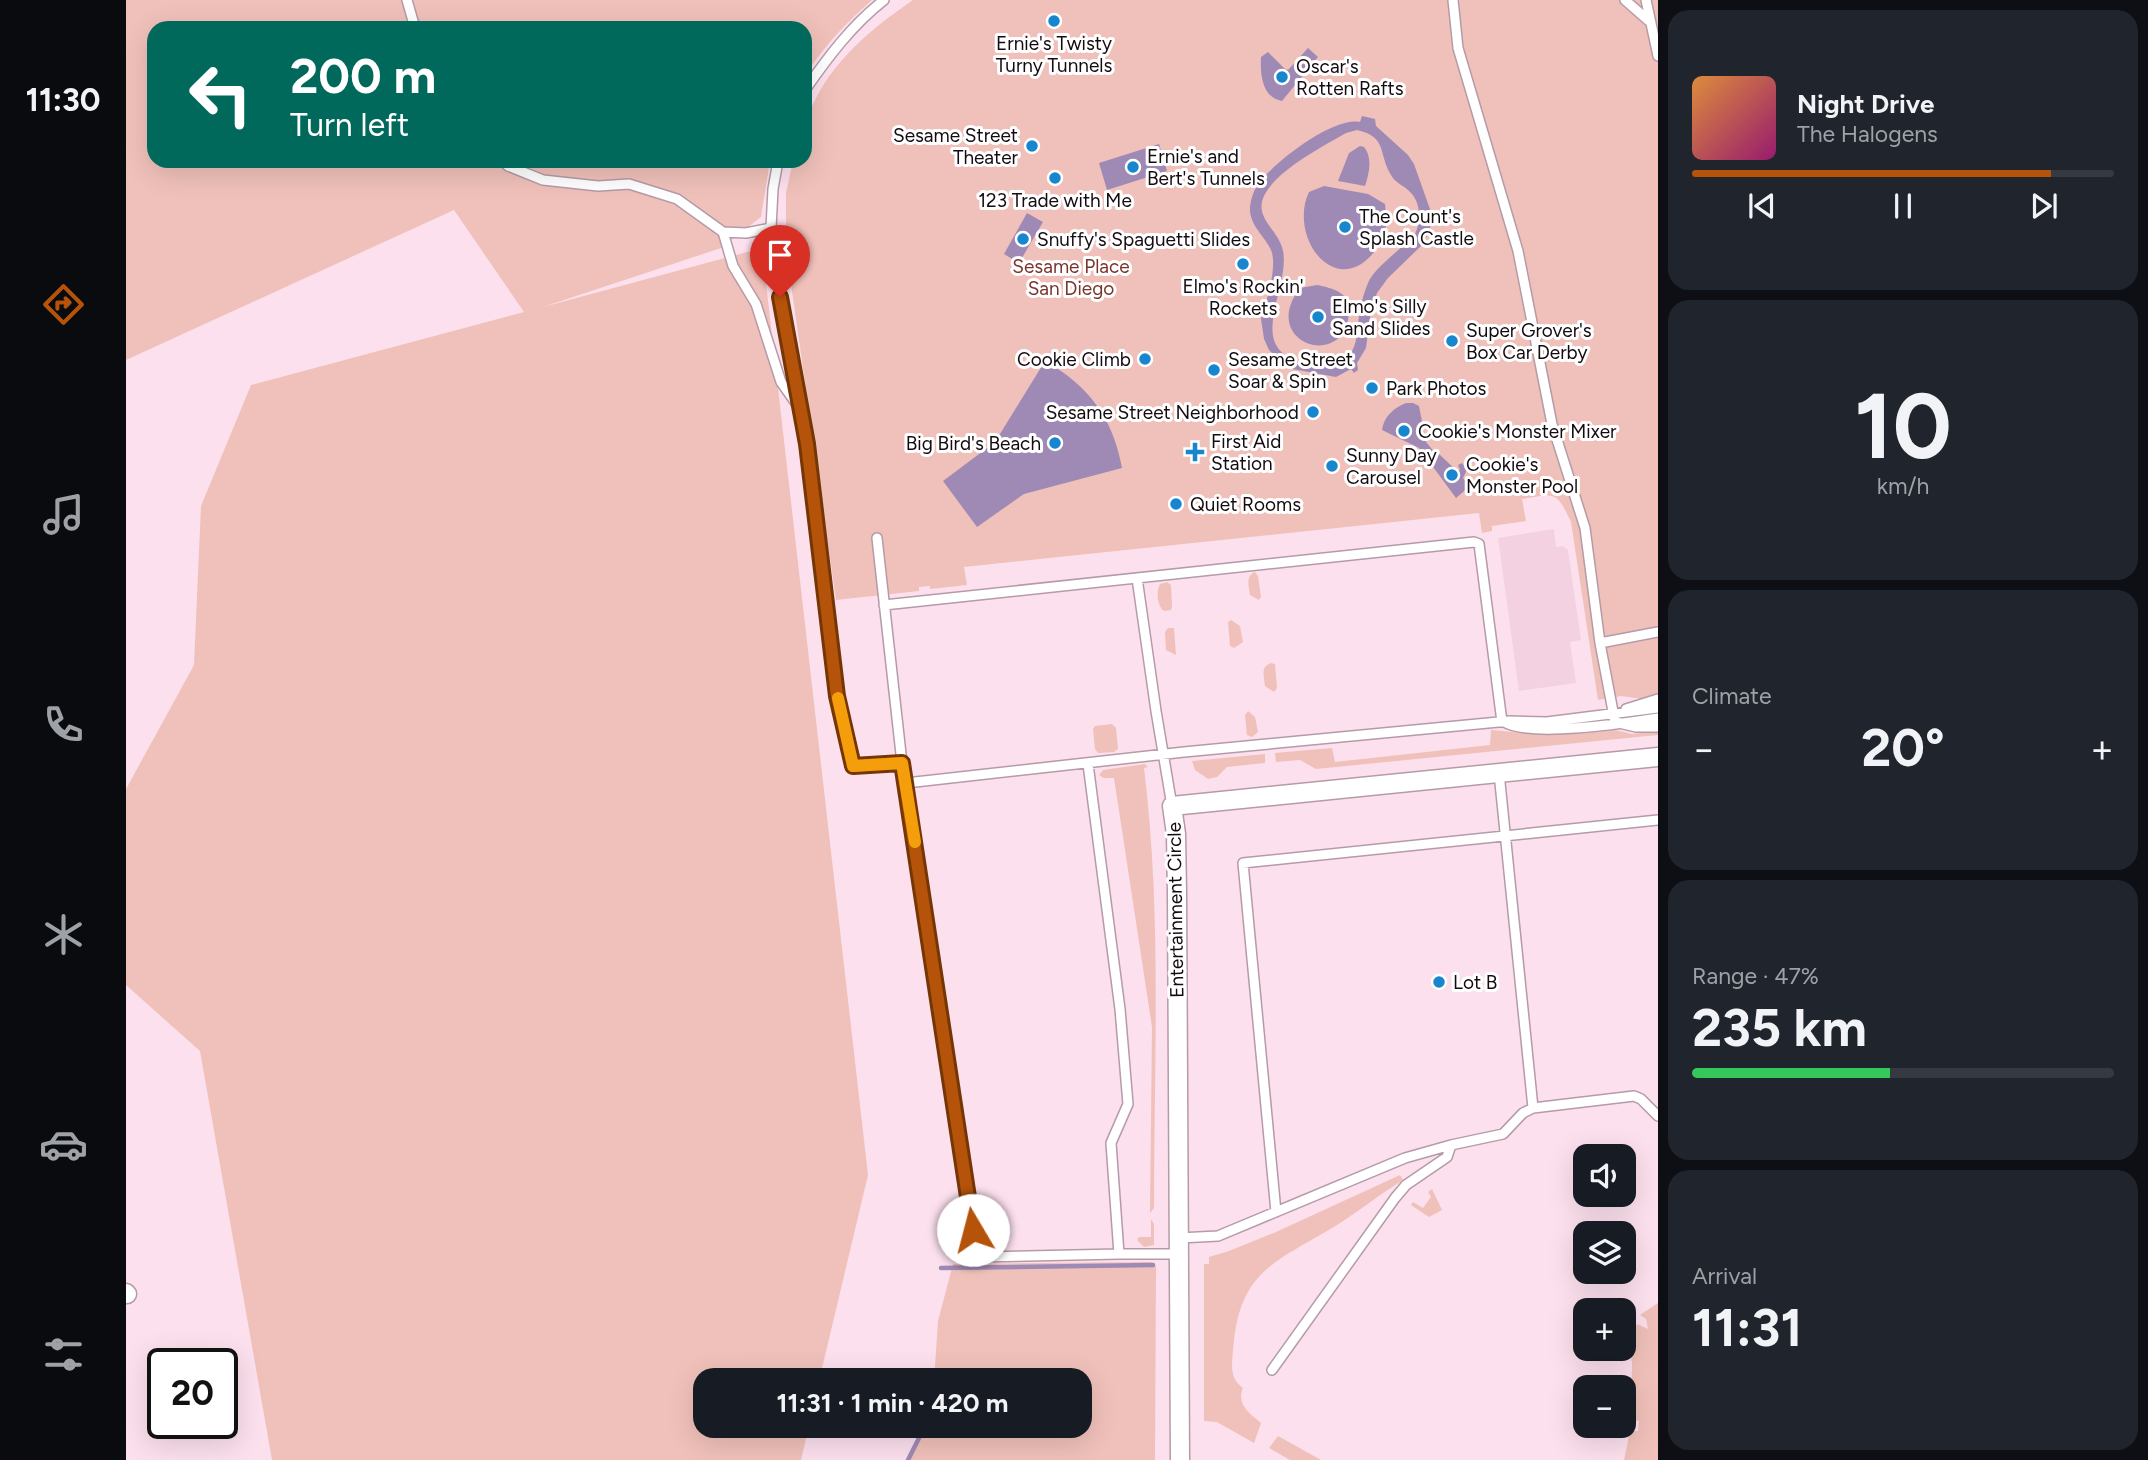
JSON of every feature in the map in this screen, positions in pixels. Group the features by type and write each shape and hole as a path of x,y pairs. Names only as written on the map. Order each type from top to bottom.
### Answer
{"street":[{"name":"Entertainment Circle","path":"1180,1460 1177,893 1176,834 1172,806 1658,757"}],"lane":[{"path":"407,0 413,21"},
{"path":"812,80 836,46 884,0"},
{"path":"1453,0 1458,48 1518,251 1552,424 1585,528 1600,643 1615,718"},
{"path":"1625,0 1650,23"},
{"path":"1646,0 1658,56"},
{"path":"513,168 543,180 598,186 629,184 665,195 677,200 723,233 746,233 771,228"},
{"path":"777,168 771,228 788,346 801,411 837,696 853,766 902,763"},
{"path":"723,233 733,266 756,304 781,382 801,411"},
{"path":"877,538 902,763 977,1257 1119,1254 1179,1246 1218,1236 1387,1166 1451,1145 1503,1134 1523,1113 1532,1108 1634,1096 1641,1099 1658,1116"},
{"path":"884,604 1474,541 1479,544 1502,722"},
{"path":"1137,578 1172,806"},
{"path":"1600,643 1658,632"},
{"path":"1615,718 1658,699"},
{"path":"906,783 1502,722 1519,728 1548,730 1658,708"},
{"path":"1615,718 1658,718"},
{"path":"1615,718 1636,727 1658,727"},
{"path":"1088,764 1121,1009 1128,1104 1111,1143 1119,1254"},
{"path":"1499,773 1532,1108"},
{"path":"1276,1212 1243,863 1658,820"},
{"path":"1272,1370 1395,1198 1406,1185 1447,1157 1451,1145"}],"shaded area":[{"name":"Oscar's Rotten Rafts","path":"1308,48 1318,57 1282,101 1275,99 1266,90 1262,78 1261,57 1268,52 1288,70"},
{"path":"1362,116 1375,119 1376,126 1408,155 1414,164 1431,212 1429,233 1421,246 1388,278 1377,293 1371,311 1366,348 1357,363 1358,370 1354,373 1351,369 1336,377 1287,368 1269,350 1264,339 1261,319 1271,284 1273,257 1252,219 1252,197 1268,173 1306,142 1335,126 1360,122","holes":["1357,130 1374,137 1381,147 1393,178 1409,191 1417,202 1417,229 1410,240 1370,279 1361,305 1354,348 1345,360 1322,365 1291,358 1278,348 1273,335 1273,319 1284,267 1283,251 1281,243 1264,217 1262,202 1280,176 1302,159 1346,133"]},
{"name":"Ernie's and Bert's Tunnels","path":"1159,144 1167,171 1107,190 1099,163"},
{"path":"1360,146 1367,151 1369,161 1365,186 1338,181 1349,153"},
{"name":"The Count's Splash Castle","path":"1324,186 1368,194 1385,204 1385,231 1378,247 1366,261 1350,269 1333,267 1324,261 1316,254 1306,234 1305,202 1309,192"},
{"name":"Snuffy's Spaguetti Slides","path":"1027,213 1043,222 1019,263 1004,254"},
{"name":"Elmo's Silly Sand Slides","path":"1317,285 1334,289 1343,295 1349,309 1345,329 1335,341 1322,345 1308,344 1297,336 1290,324 1290,308 1300,288"},
{"name":"Big Bird's Beach","path":"1045,361 1074,381 1097,405 1112,434 1122,468 1024,494 977,527 943,481 995,442"},
{"path":"1406,403 1419,406 1426,442 1436,454 1457,471 1460,470 1458,465 1462,463 1467,470 1463,478 1470,486 1456,498 1419,448 1382,430 1390,413"},
{"path":"1554,529 1556,547 1563,546 1568,550 1581,640 1570,642 1576,683 1519,691 1498,538"}],"green space":[{"path":"126,0 872,0 853,17 812,66 812,21 147,21 147,168 769,168 761,217 721,248 543,307 762,248 868,1175 822,1368 693,1368 693,1438 806,1438 801,1460 272,1460 200,1051 126,985 126,789 194,665 201,506 251,385 524,312 454,210 126,360"},
{"name":"Sesame Place San Diego","path":"913,0 1658,0 1658,696 1643,699 1621,696 1598,700 1571,522 1558,499 1548,496 1522,499 1526,521 1492,526 1492,531 1482,533 1479,513 964,567 967,585 930,589 930,586 919,587 919,591 836,600 786,249 786,193 791,168 812,168 812,106 823,85 849,52 880,24"},
{"path":"1255,572 1261,597 1259,600 1250,595 1249,589 1249,579"},
{"path":"1167,582 1171,585 1172,607 1171,610 1164,611 1159,602 1158,591 1160,584"},
{"path":"1231,620 1240,626 1243,642 1234,648 1230,646 1228,622"},
{"path":"1168,628 1174,628 1176,655 1166,650 1165,632"},
{"path":"1271,663 1275,664 1277,688 1274,692 1265,686 1264,669"},
{"path":"1248,711 1255,717 1258,732 1252,737 1247,735 1245,715"},
{"path":"1112,724 1116,728 1118,749 1114,752 1098,753 1095,749 1093,729 1095,726"},
{"path":"1607,728 1632,734 1658,731 1658,735 1316,769 1300,760 1276,762 1275,753 1332,748 1335,762 1490,745 1491,730 1545,735"},
{"path":"1265,754 1265,763 1227,767 1217,777 1208,779 1195,770 1192,761"},
{"path":"1145,764 1148,767 1144,768 1153,877 1156,988 1154,1208 1150,1213 1152,1027 1114,778 1099,775 1103,770"},
{"path":"1400,1175 1403,1180 1273,1264 1250,1289 1236,1325 1232,1366 1235,1380 1243,1388 1243,1404 1261,1423 1254,1443 1217,1422 1204,1421 1204,1264 1209,1264 1209,1257 1276,1232"},
{"path":"1432,1189 1442,1210 1429,1217 1411,1205 1413,1202 1423,1208 1431,1197 1428,1192"},
{"path":"1151,1219 1154,1224 1154,1245 1144,1247 1137,1240 1139,1237 1151,1237"},
{"path":"1151,1262 1156,1266 1155,1460 908,1460 919,1438 1092,1438 1092,1368 935,1368 938,1321 953,1264"},
{"path":"1658,1303 1658,1460 1624,1460 1629,1438 1636,1438 1638,1431 1636,1375 1632,1375 1632,1361 1636,1361 1636,1326 1648,1329 1646,1319 1640,1315"},
{"path":"1278,1436 1321,1460 1290,1460 1269,1448"}],"waterway":[{"path":"941,1268 1153,1265"},
{"path":"908,1460 919,1438"}],"slow traffic":[{"path":"838,698 853,766 902,763 915,842"}],"place":[{"name":"Ernie's Twisty Turny Tunnels","path":"1054,21"},
{"name":"Oscar's Rotten Rafts","path":"1282,77"},
{"name":"Sesame Street Theater","path":"1032,146"},
{"name":"Ernie's and Bert's Tunnels","path":"1133,167"},
{"name":"123 Trade with Me","path":"1055,178"},
{"name":"The Count's Splash Castle","path":"1345,227"},
{"name":"Snuffy's Spaguetti Slides","path":"1023,239"},
{"name":"Elmo's Rockin' Rockets","path":"1243,264"},
{"name":"Elmo's Silly Sand Slides","path":"1318,317"},
{"name":"Super Grover's Box Car Derby","path":"1452,341"},
{"name":"Cookie Climb","path":"1145,359"},
{"name":"Sesame Street Soar & Spin","path":"1214,370"},
{"name":"Park Photos","path":"1372,388"},
{"name":"Sesame Street Neighborhood","path":"1313,412"},
{"name":"Cookie's Monster Mixer","path":"1404,431"},
{"name":"Big Bird's Beach","path":"1055,443"},
{"name":"First Aid Station","path":"1195,452"},
{"name":"Sunny Day Carousel","path":"1332,466"},
{"name":"Cookie's Monster Pool","path":"1452,475"},
{"name":"Quiet Rooms","path":"1176,504"},
{"name":"Lot B","path":"1439,982"}],"route":[{"path":"780,297 807,444 837,696 853,766 902,763 973,1230"}]}
